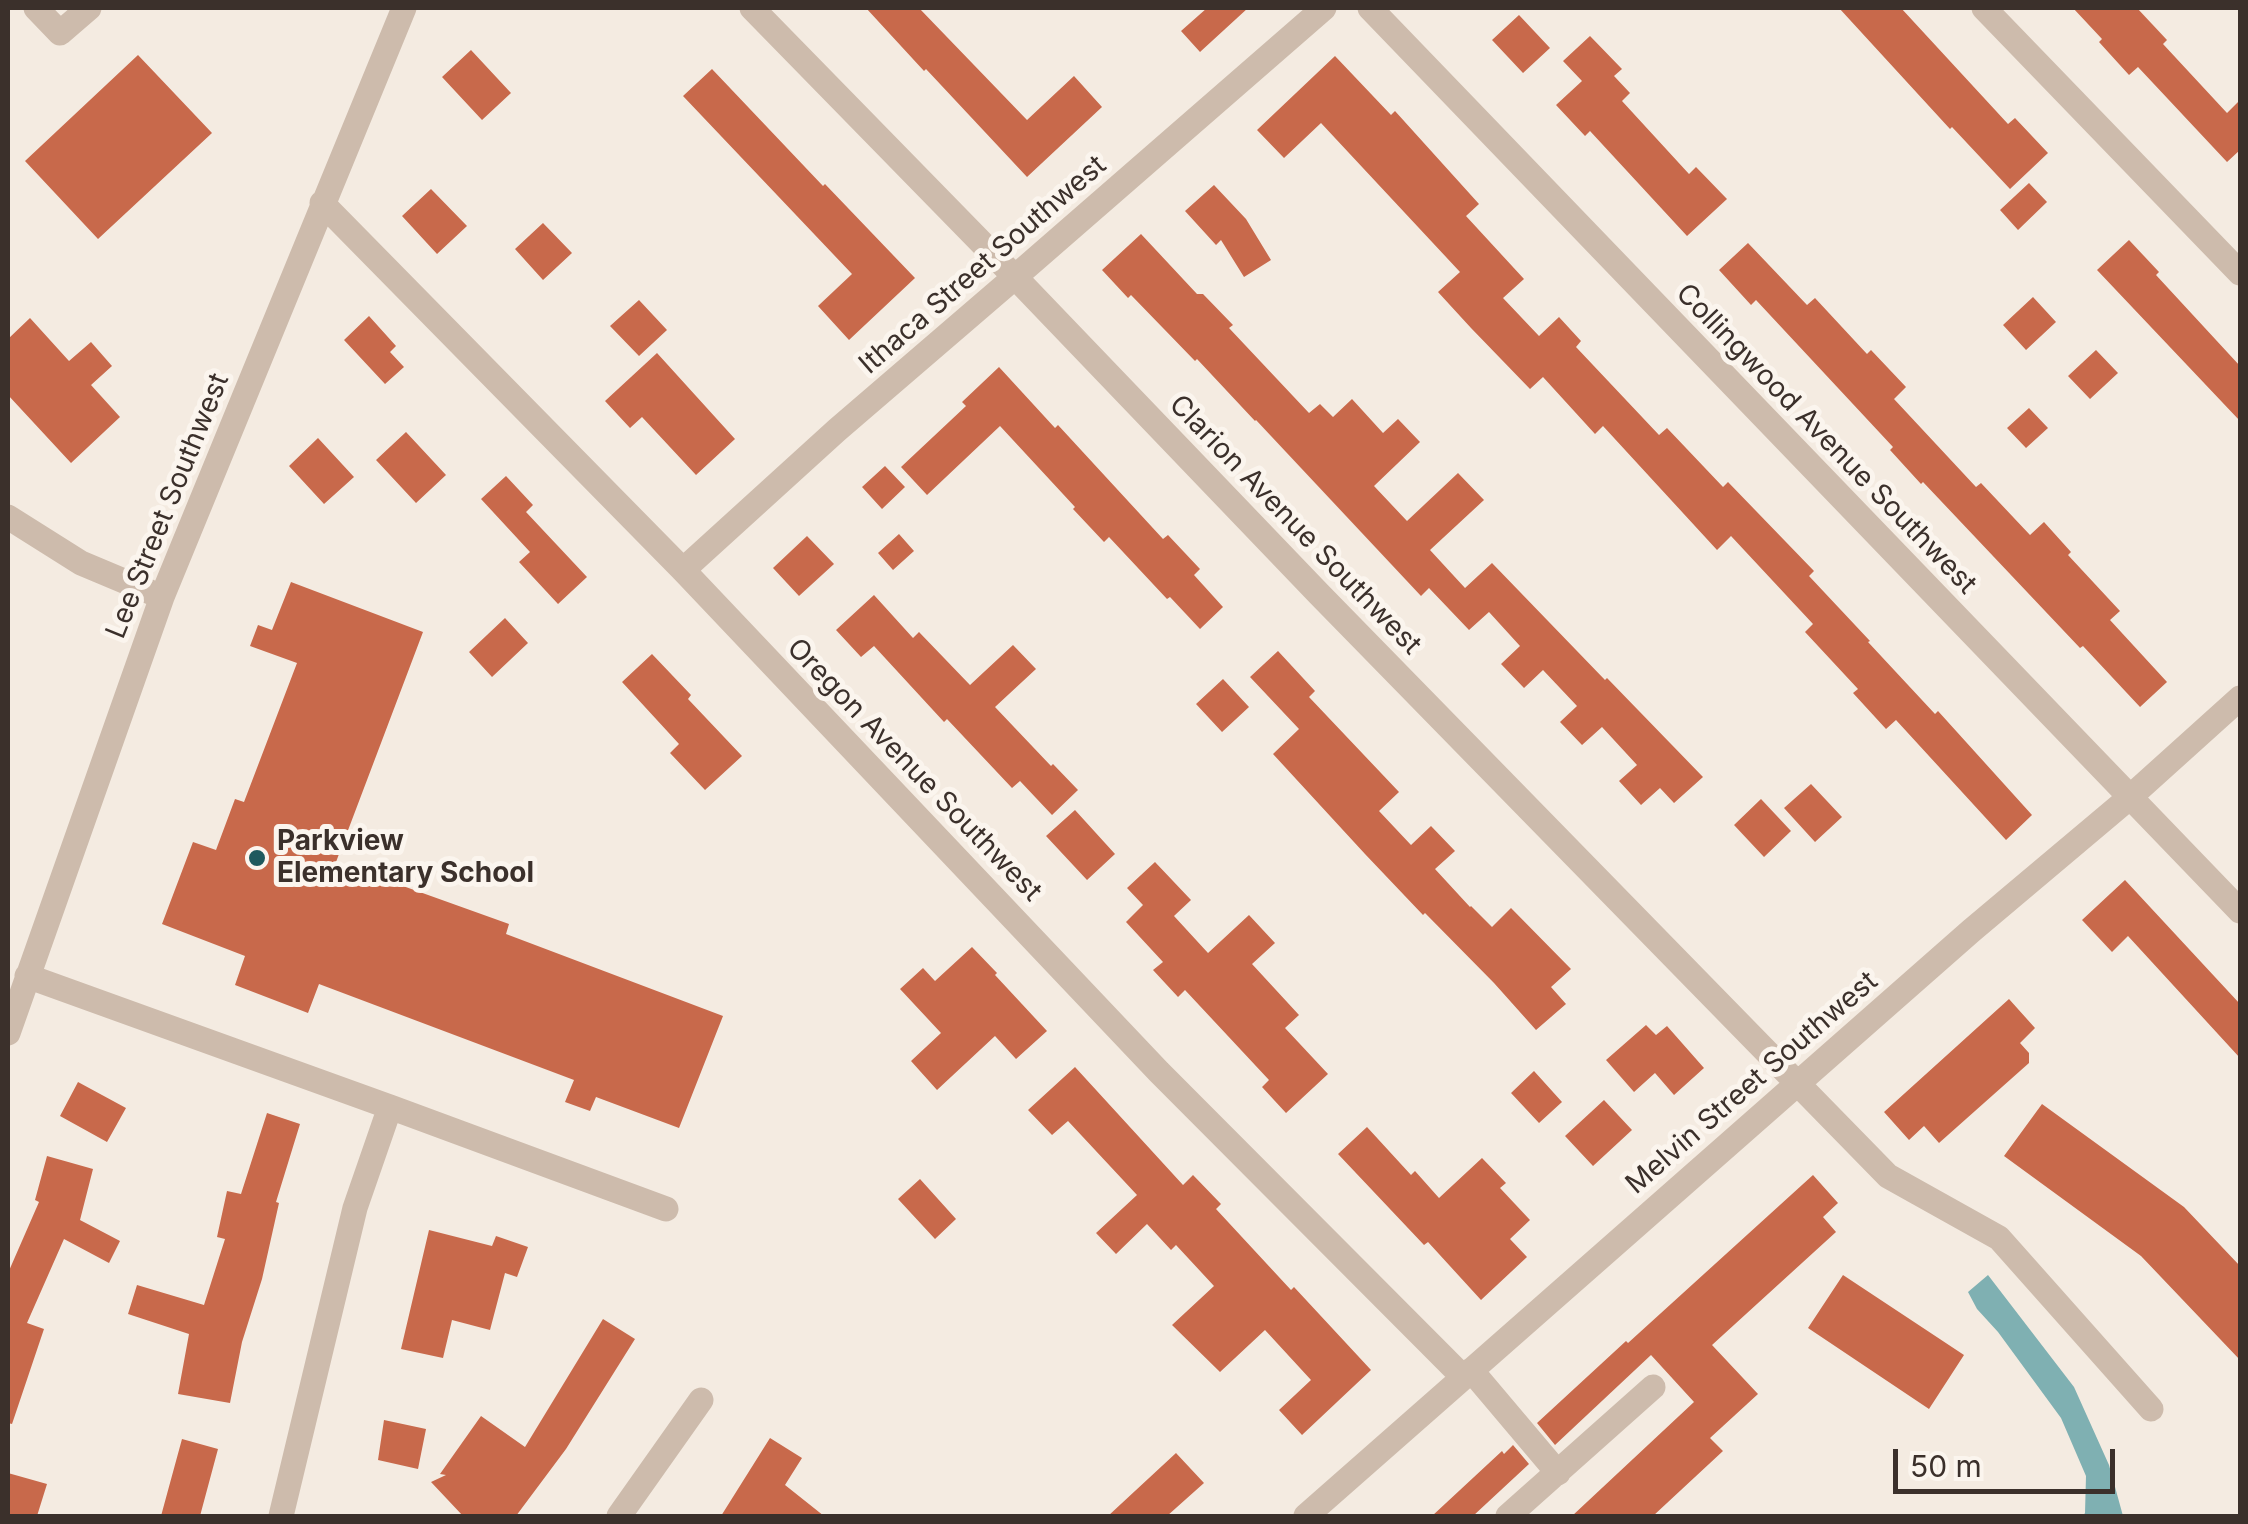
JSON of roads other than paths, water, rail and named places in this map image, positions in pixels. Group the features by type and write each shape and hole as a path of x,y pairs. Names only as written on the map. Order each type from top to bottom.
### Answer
{"street":[{"path":"36,8 60,33 89,8"},
{"name":"Lee Street Southwest","path":"8,1033 162,597 404,8"},
{"name":"Clarion Avenue Southwest","path":"752,8 1888,1176 2000,1238 2151,1408"},
{"name":"Ithaca Street Southwest","path":"683,570 837,430 1324,8"},
{"name":"Collingwood Avenue Southwest","path":"1370,8 2240,911"},
{"path":"1984,8 2240,273"},
{"name":"Oregon Avenue Southwest","path":"322,203 683,570 1159,1072 1467,1374 1558,1472"},
{"path":"8,516 81,563 162,597"},
{"name":"Melvin Street Southwest","path":"1306,1516 2240,698"},
{"path":"27,976 666,1209"},
{"path":"280,1516 355,1208 390,1107"},
{"path":"1508,1516 1653,1387"},
{"path":"619,1516 701,1400"}],"water":[{"path":"1988,1275 2074,1387 2109,1465 2123,1516 2083,1516 2086,1476 2061,1418 1968,1292"}],"place":[{"name":"Parkview Elementary School","path":"257,858"}]}
